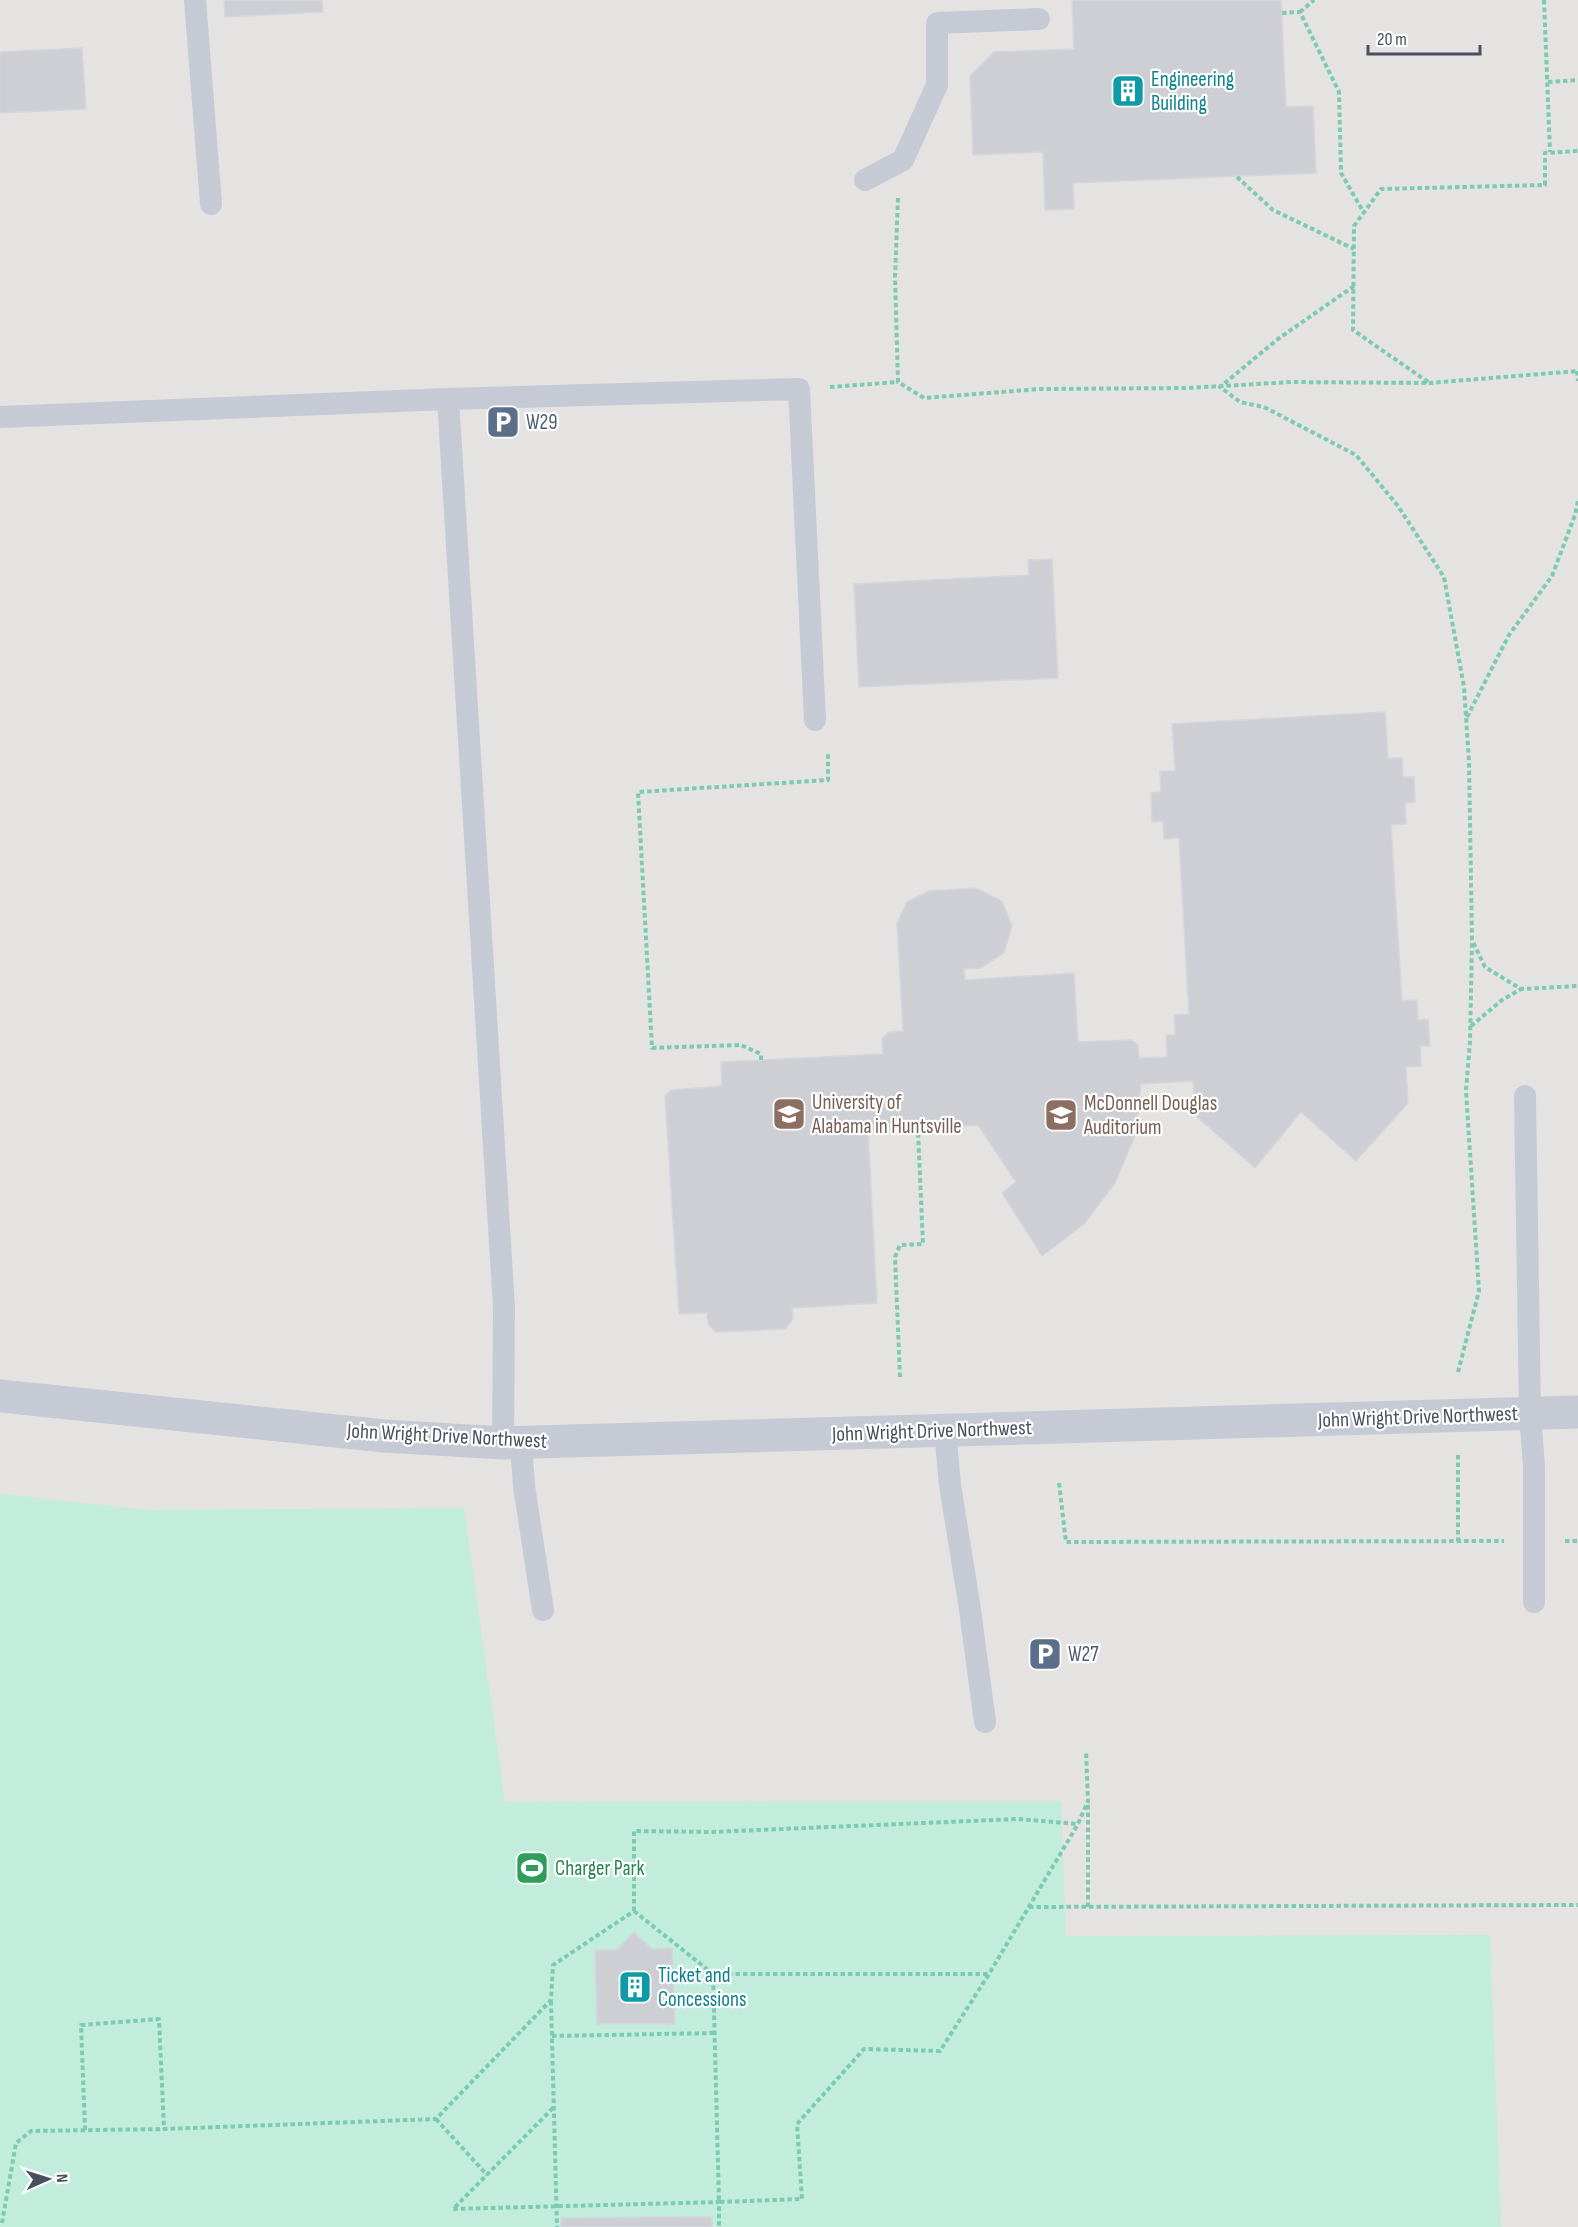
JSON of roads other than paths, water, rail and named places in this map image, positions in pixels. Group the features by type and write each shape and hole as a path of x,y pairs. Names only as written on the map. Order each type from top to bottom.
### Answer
{"street":[{"name":"John Wright Drive Northwest","path":"0,1396 384,1436 512,1443 1578,1412"}],"lane":[{"path":"195,0 211,204"},
{"path":"865,180 903,160 937,85 937,23 1039,19"},
{"path":"0,417 448,399 799,389 816,720"},
{"path":"448,399 512,1443 524,1486 543,1610"},
{"path":"1525,1096 1530,1414 1534,1466 1534,1602"},
{"path":"945,1430 950,1485 985,1722"}],"place":[{"name":"Engineering Building","path":"1128,91"},
{"name":"W29","path":"503,422"},
{"name":"University of Alabama in Huntsville","path":"789,1114"},
{"name":"McDonnell Douglas Auditorium","path":"1061,1115"},
{"name":"W27","path":"1045,1654"},
{"name":"Charger Park","path":"532,1868"},
{"name":"Ticket and Concessions","path":"635,1987"}]}
